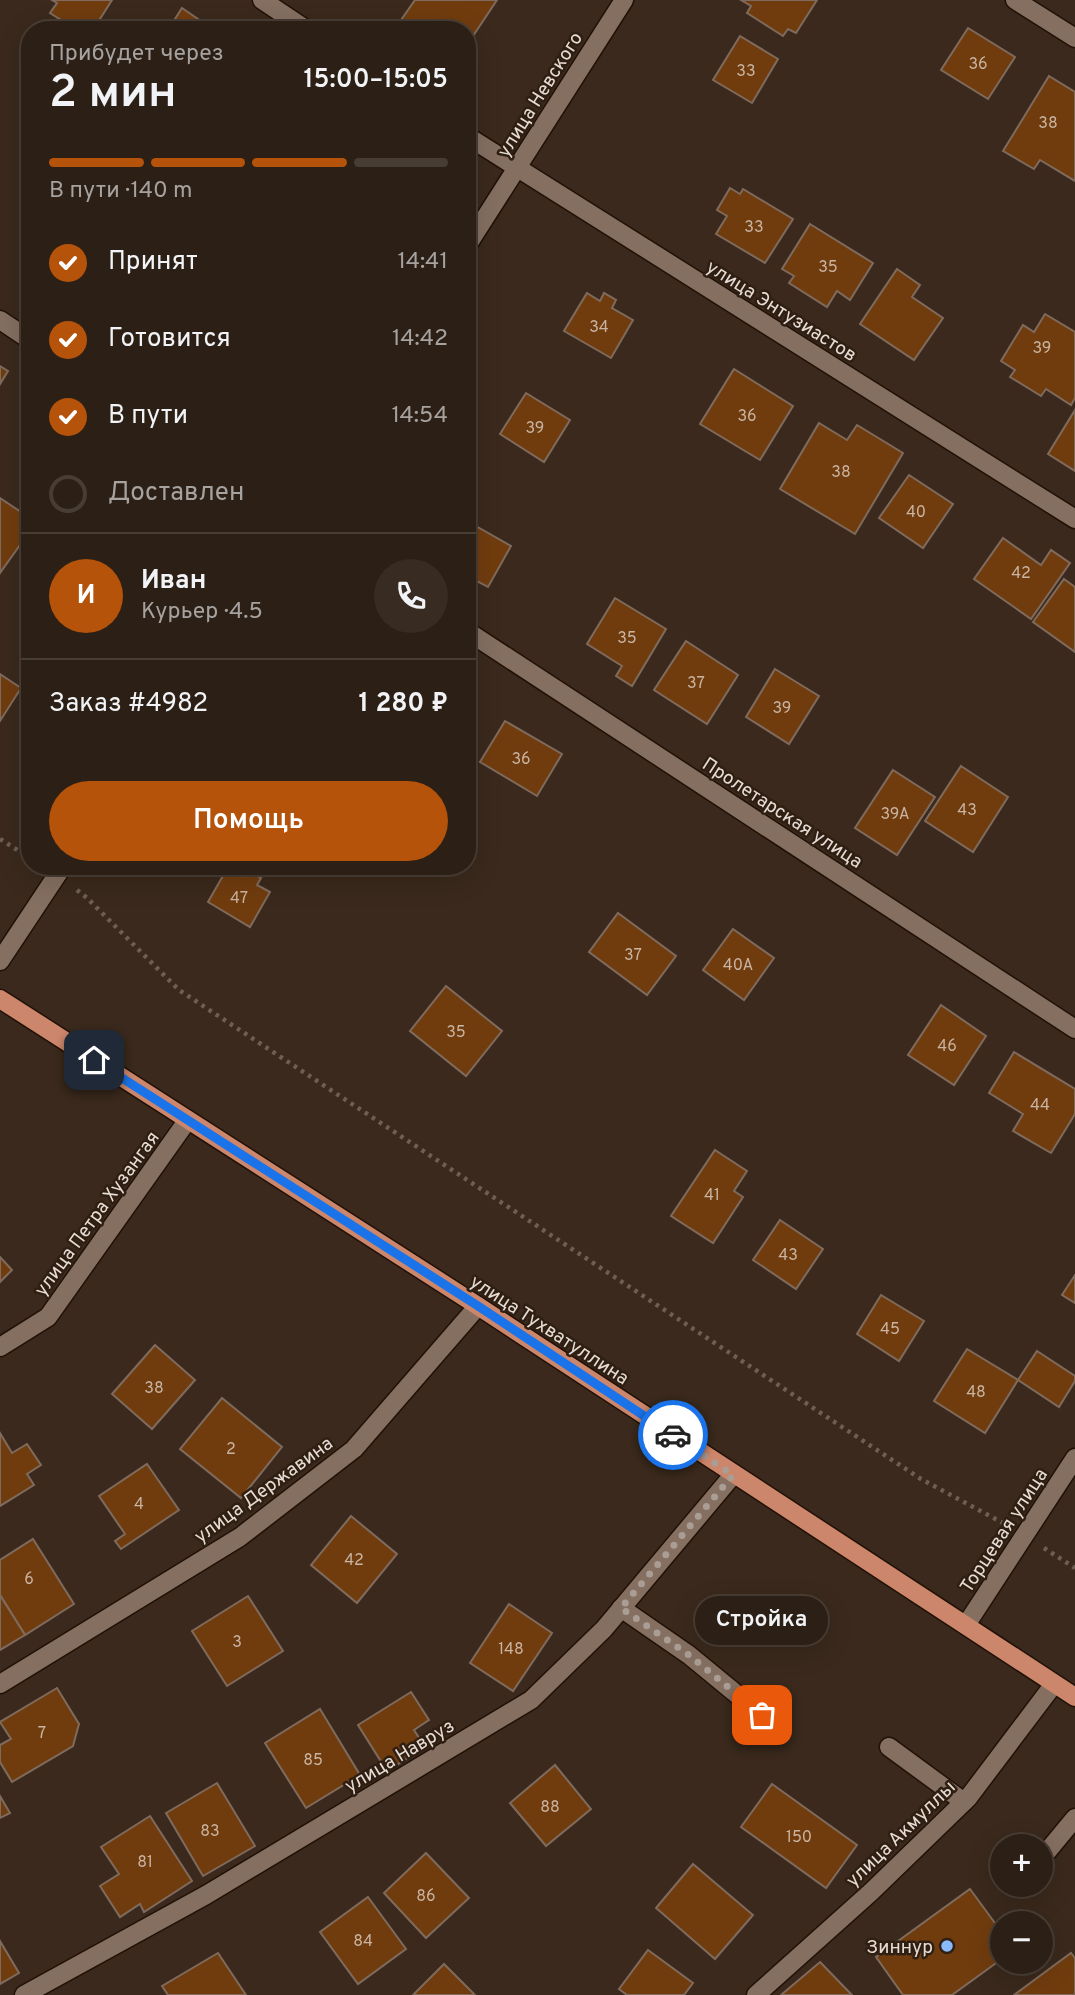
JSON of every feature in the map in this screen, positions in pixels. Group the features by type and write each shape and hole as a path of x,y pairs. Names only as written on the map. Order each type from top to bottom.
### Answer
{"main road":[{"name":"улица Тухватуллина","path":"0,999 478,1306 1075,1697"}],"street":[{"path":"262,0 294,21"},
{"name":"улица Невского","path":"476,232 624,0"},
{"path":"1015,0 1075,38"},
{"name":"улица Энтузиастов","path":"476,142 1075,519"},
{"path":"0,320 21,334"},
{"name":"Пролетарская улица","path":"476,637 1075,1029"},
{"path":"0,961 57,875"},
{"name":"улица Петра Хузангая","path":"0,1348 48,1317 187,1121"},
{"name":"улица Державина","path":"0,1684 240,1537 354,1449 478,1306"},
{"name":"Торцевая улица","path":"966,1625 1075,1458"},
{"name":"улица Навруз","path":"24,1995 206,1895 531,1700 604,1629 733,1475"},
{"path":"621,1608 689,1655 762,1715"},
{"name":"улица Акмуллы","path":"756,1995 871,1892 964,1802 1054,1684"},
{"path":"889,1746 964,1802"},
{"path":"1053,1845 1075,1818"}],"path":[{"path":"0,839 21,852"},
{"path":"64,875 179,990 921,1479 1025,1535 1075,1568"}],"building":[{"path":"52,0 112,0 99,21 63,21 50,13 57,3"},
{"path":"415,0 497,0 476,32 476,21 401,20"},
{"path":"741,0 817,0 796,33 788,29 783,36 747,13 751,6"},
{"path":"182,8 201,21 174,21"},
{"path":"968,28 1015,57 988,99 941,70"},
{"path":"740,36 778,59 752,103 713,80"},
{"path":"1049,76 1075,92 1075,181 1040,160 1034,169 1003,151"},
{"path":"730,188 740,194 743,189 793,219 765,263 716,234 727,216 717,210"},
{"path":"810,224 873,263 850,300 837,291 827,307 789,283 794,276 782,269"},
{"path":"897,269 920,285 912,297 943,318 914,360 860,324"},
{"path":"587,293 600,301 604,293 616,300 612,308 633,320 611,358 564,331"},
{"path":"1045,314 1075,332 1075,398 1071,405 1046,389 1041,396 1010,377 1015,370 1001,361 1023,325 1034,332"},
{"path":"0,366 8,371 0,384"},
{"path":"734,369 793,406 760,460 700,424"},
{"path":"526,393 570,420 544,462 500,434"},
{"path":"1075,410 1075,471 1048,454"},
{"path":"819,423 847,440 857,425 903,453 855,534 780,489"},
{"path":"909,475 953,504 923,548 879,518"},
{"path":"0,498 21,512 21,544 0,573"},
{"path":"476,526 511,546 488,587 476,581"},
{"path":"1003,538 1041,565 1051,550 1070,563 1031,619 974,579"},
{"path":"1064,579 1075,587 1075,652 1033,622"},
{"path":"615,598 666,629 632,686 616,676 622,666 587,644"},
{"path":"686,641 738,675 707,724 654,690"},
{"path":"775,669 819,696 789,744 746,717"},
{"path":"0,674 21,688 0,721"},
{"path":"505,721 562,754 537,796 480,762"},
{"path":"961,766 1008,797 973,852 925,821"},
{"path":"893,770 935,797 897,855 855,828"},
{"path":"223,875 256,875 261,878 257,885 270,892 250,927 208,902"},
{"path":"618,913 676,956 647,995 589,952"},
{"path":"733,929 774,958 744,1000 703,970"},
{"path":"446,986 502,1031 466,1076 410,1031"},
{"path":"941,1005 986,1036 954,1085 908,1055"},
{"path":"1014,1052 1075,1089 1075,1114 1051,1153 1013,1131 1023,1114 989,1093"},
{"path":"715,1150 747,1171 734,1191 743,1197 713,1243 671,1216"},
{"path":"780,1220 823,1249 796,1289 753,1260"},
{"path":"0,1257 12,1270 0,1282"},
{"path":"1075,1275 1075,1303 1062,1295"},
{"path":"881,1295 924,1321 899,1361 857,1334"},
{"path":"155,1345 195,1380 152,1429 112,1394"},
{"path":"967,1349 1018,1380 985,1433 934,1401"},
{"path":"1037,1351 1075,1376 1075,1381 1059,1407 1018,1380"},
{"path":"222,1398 282,1447 241,1498 180,1449"},
{"path":"0,1433 12,1453 27,1444 41,1465 27,1474 34,1485 0,1506"},
{"path":"147,1464 179,1510 121,1549 115,1541 125,1534 99,1496"},
{"path":"351,1516 397,1554 357,1603 311,1565"},
{"path":"33,1539 74,1604 25,1635 0,1595 0,1560"},
{"path":"0,1595 25,1635 0,1650"},
{"path":"248,1596 283,1651 227,1686 192,1631"},
{"path":"509,1604 552,1633 513,1691 470,1663"},
{"path":"57,1688 79,1724 73,1746 12,1782 0,1762 0,1745 11,1739 0,1722"},
{"path":"411,1692 429,1720 414,1730 425,1747 387,1771 358,1725"},
{"path":"320,1709 360,1775 306,1808 265,1743"},
{"path":"555,1765 591,1809 546,1846 510,1803"},
{"path":"217,1783 255,1846 203,1876 166,1813"},
{"path":"772,1784 857,1845 826,1888 741,1827"},
{"path":"0,1796 10,1813 0,1818"},
{"path":"150,1816 192,1881 144,1912 140,1904 120,1917 100,1886 119,1874 101,1847"},
{"path":"426,1853 469,1898 426,1938 384,1893"},
{"path":"693,1864 753,1915 715,1959 656,1908"},
{"name":"Зиннур","path":"970,1889 990,1916 990,1967 952,1995 903,1995 876,1957"},
{"path":"368,1897 406,1949 358,1984 320,1932"},
{"path":"0,1941 19,1973 0,1984"},
{"path":"648,1950 693,1983 684,1995 627,1995 619,1989"},
{"path":"218,1953 246,1995 168,1995 162,1986"},
{"path":"1071,1953 1075,1958 1075,1995 1014,1995 1042,1974 1053,1974 1053,1966"},
{"path":"820,1962 852,1995 781,1995"},
{"path":"444,1964 475,1995 413,1995"}],"way so far":[{"path":"673,1435 733,1475 621,1608 689,1655 762,1715"}],"place":[{"name":"Стройка","path":"762,1715"},
{"name":"Зиннур","path":"947,1946"}],"route":[{"path":"94,1060 478,1306 673,1435"}]}
